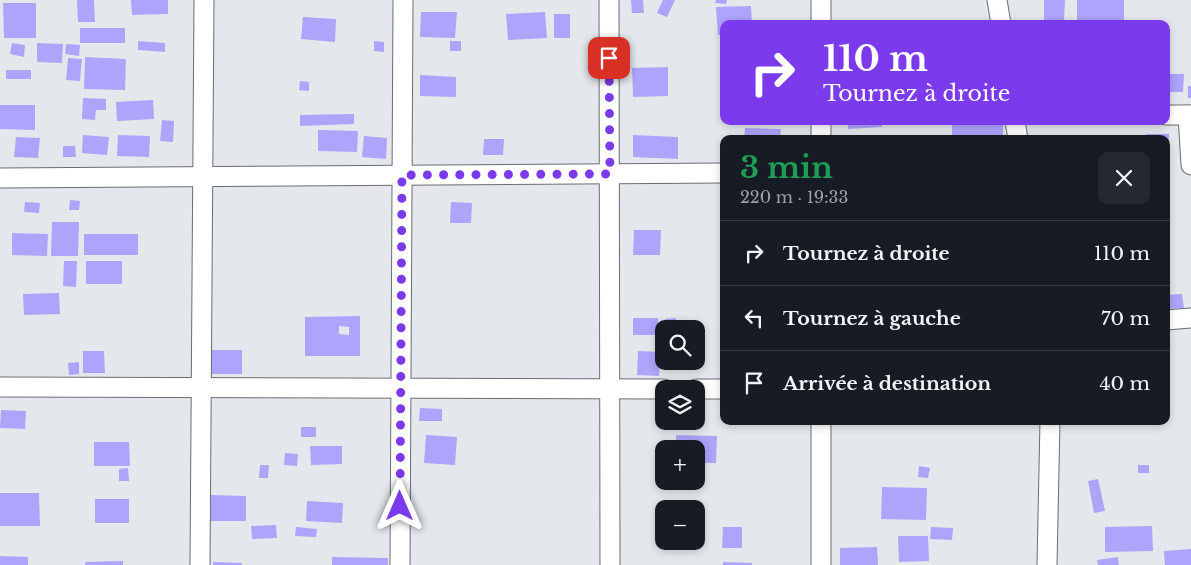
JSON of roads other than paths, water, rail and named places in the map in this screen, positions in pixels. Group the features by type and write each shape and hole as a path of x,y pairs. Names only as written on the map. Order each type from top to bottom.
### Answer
{"street":[{"path":"200,565 204,0"},
{"path":"400,565 403,0"},
{"path":"609,0 610,565"},
{"path":"821,0 821,20"},
{"path":"997,0 1000,20"},
{"path":"1170,116 1190,115 1191,165"},
{"path":"0,178 720,172"},
{"path":"1170,320 1191,318"},
{"path":"0,387 655,389"},
{"path":"705,389 720,389"},
{"path":"821,425 821,565"},
{"path":"1047,565 1050,425"}]}
